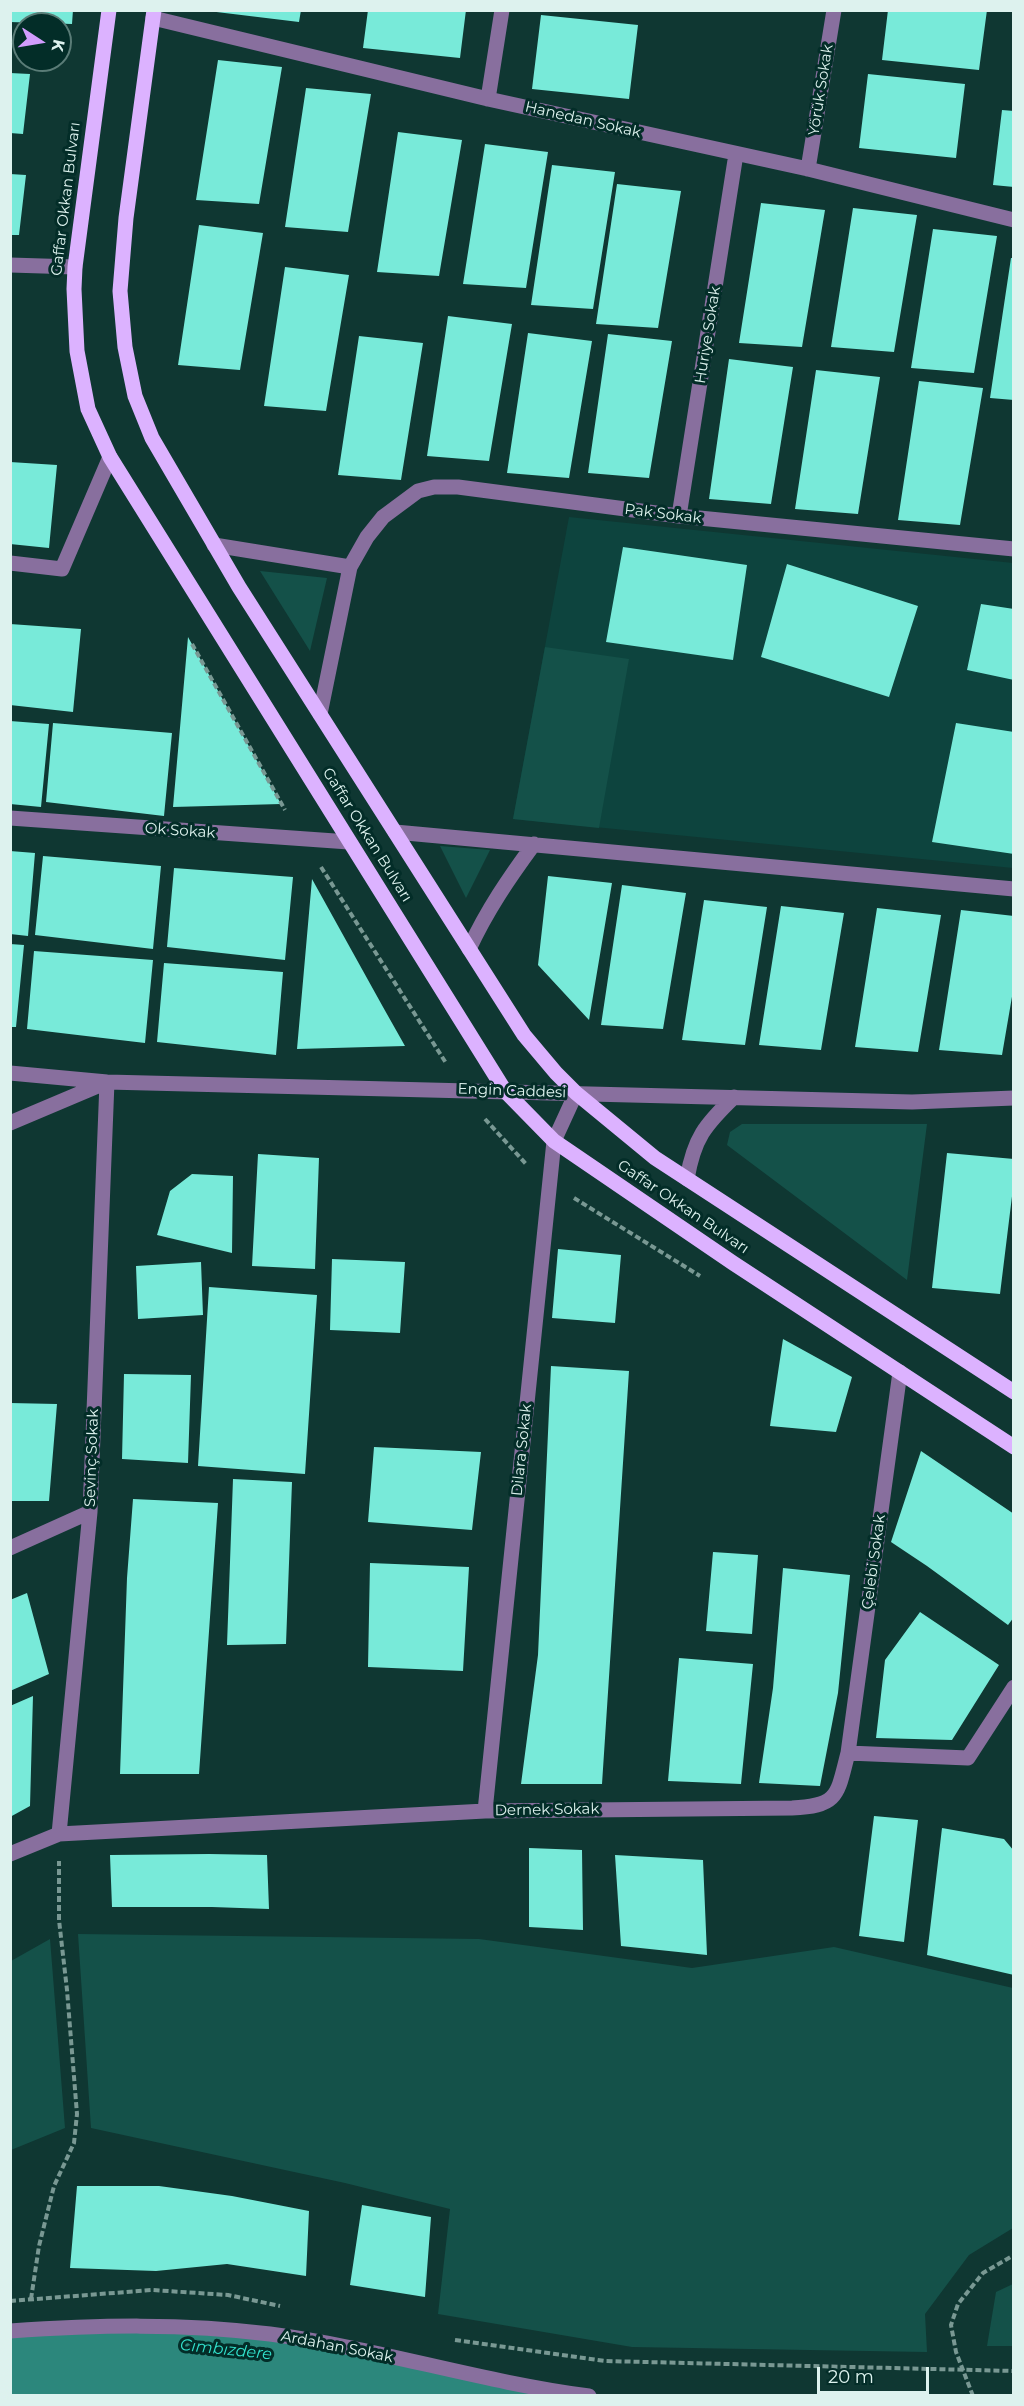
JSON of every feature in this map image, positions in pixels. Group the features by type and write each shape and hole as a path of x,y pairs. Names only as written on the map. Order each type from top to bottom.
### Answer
{"main road":[{"name":"Gaffar Okkan Bulvarı","path":"109,10 75,267 77,351 88,409 110,457 505,1091 554,1141 733,1263 1014,1447"},
{"name":"Gaffar Okkan Bulvarı","path":"153,14 124,239 120,291 125,347 135,396 152,438 214,545 524,1035 556,1073 576,1093 655,1158 1014,1392"}],"street":[{"path":"488,99 502,10"},
{"name":"Yörük Sokak","path":"808,169 834,10"},
{"name":"Hanedan Sokak","path":"153,14 488,99 808,169 1014,220"},
{"name":"Huriye Sokak","path":"679,516 736,154"},
{"path":"10,265 75,267"},
{"path":"10,563 62,569 110,457"},
{"name":"Pak Sokak","path":"320,714 350,567 367,537 382,517 418,491 434,487 458,487 679,516 1014,549"},
{"path":"214,545 350,567"},
{"name":"Ok Sokak","path":"10,818 349,842"},
{"path":"395,832 1014,889"},
{"path":"469,949 497,895 534,844"},
{"name":"Engin Caddesi","path":"10,1073 107,1082 912,1102 1014,1098"},
{"path":"10,1123 107,1082"},
{"name":"Sevinç Sokak","path":"59,1834 90,1512 107,1082"},
{"name":"Dilara Sokak","path":"485,1811 554,1141 576,1093"},
{"path":"687,1179 691,1155 700,1134 714,1116 734,1097"},
{"name":"Çelebi Sokak","path":"848,1753 900,1372"},
{"path":"10,1548 90,1512"},
{"path":"848,1753 968,1758 1014,1687"},
{"name":"Dernek Sokak","path":"10,1854 59,1834 485,1811 792,1808 823,1805 833,1797 840,1783 848,1753"},
{"name":"Ardahan Sokak","path":"10,2331 80,2326 168,2325 271,2334 588,2396"}],"path":[{"path":"31,2299 39,2246 54,2186 74,2143 77,2114 59,1920 59,1834"},
{"path":"973,2396 962,2368 951,2325 958,2304 983,2273 1014,2255"},
{"path":"10,2301 152,2290 228,2295 287,2307"},
{"path":"444,2338 605,2361 1014,2371"}],"shaded area":[{"path":"569,517 1013,563 1013,868 513,819"},
{"path":"260,571 327,578 310,651"},
{"path":"545,647 629,659 599,828 513,819"},
{"path":"440,846 490,850 466,898"},
{"path":"742,1124 927,1124 907,1280 727,1145 730,1132"},
{"path":"78,1934 479,1939 692,1968 834,1947 1013,1988 1013,2228 969,2255 925,2314 927,2352 632,2347 438,2314 450,2209 345,2183 91,2128"},
{"path":"50,1939 65,2128 11,2150 11,1961"},
{"path":"1013,2284 1013,2346 987,2346 996,2292"}],"water":[{"name":"Cımbızdere","path":"221,2329 589,2396 11,2396 11,2331"}],"building":[{"path":"10,10 73,10 72,24 72,12 12,12 12,22 10,22"},
{"path":"200,10 301,10 299,22"},
{"path":"368,10 466,10 460,58 363,48"},
{"path":"888,10 987,10 979,70 882,60"},
{"path":"541,15 638,25 629,99 532,89"},
{"path":"218,60 282,67 259,204 196,200"},
{"path":"10,73 30,74 23,134 10,133"},
{"path":"868,74 965,84 956,158 859,148"},
{"path":"306,88 371,94 348,232 285,227"},
{"path":"1002,110 1014,111 1014,187 993,185"},
{"path":"398,132 462,140 439,276 377,272"},
{"path":"485,144 548,152 526,288 463,284"},
{"path":"552,165 615,172 593,309 531,305"},
{"path":"10,174 26,175 19,235 10,235"},
{"path":"617,184 681,191 658,328 596,324"},
{"path":"761,203 825,210 802,347 739,343"},
{"path":"853,208 917,215 894,352 831,347"},
{"path":"199,225 263,233 240,370 178,365"},
{"path":"933,229 997,236 974,373 911,368"},
{"path":"1011,258 1014,258 1014,400 990,398"},
{"path":"285,267 349,275 326,411 264,406"},
{"path":"448,316 512,324 489,461 427,456"},
{"path":"528,333 592,341 569,478 507,473"},
{"path":"608,334 672,341 649,478 588,473"},
{"path":"359,336 423,343 401,480 338,475"},
{"path":"729,359 793,367 771,504 709,499"},
{"path":"816,370 880,377 858,514 795,509"},
{"path":"919,381 983,388 960,525 898,520"},
{"path":"10,462 57,465 49,548 10,544"},
{"path":"623,547 747,565 733,660 606,642"},
{"path":"787,564 918,606 889,697 761,657"},
{"path":"981,604 1014,609 1014,680 967,670"},
{"path":"10,624 81,629 73,712 10,705"},
{"path":"188,637 281,804 173,807"},
{"path":"10,721 49,724 41,807 10,804"},
{"path":"53,723 172,733 164,816 46,802"},
{"path":"956,723 1014,732 1014,854 932,842"},
{"path":"10,851 35,853 28,936 10,934"},
{"path":"43,856 161,866 153,949 35,935"},
{"path":"174,868 293,877 285,960 167,947"},
{"path":"548,876 612,883 589,1020 538,965"},
{"path":"312,879 383,1007 405,1046 297,1049"},
{"path":"622,885 686,893 663,1029 601,1025"},
{"path":"704,900 767,907 745,1045 682,1040"},
{"path":"781,906 844,913 821,1050 759,1045"},
{"path":"877,908 941,915 918,1052 855,1047"},
{"path":"961,910 1014,916 1014,985 1002,1055 939,1050"},
{"path":"10,944 24,945 16,1027 10,1027"},
{"path":"34,951 153,960 145,1043 27,1029"},
{"path":"164,963 283,972 276,1055 157,1042"},
{"path":"947,1153 1014,1159 1014,1180 1000,1294 932,1288"},
{"path":"258,1154 319,1158 315,1269 252,1266"},
{"path":"192,1174 233,1176 232,1253 157,1235 170,1191"},
{"path":"558,1249 621,1255 615,1323 552,1318"},
{"path":"332,1259 405,1262 400,1333 330,1330"},
{"path":"201,1262 203,1315 138,1319 136,1266"},
{"path":"209,1287 317,1295 305,1474 198,1466"},
{"path":"783,1339 852,1377 836,1432 770,1426"},
{"path":"551,1366 629,1371 602,1784 521,1784 538,1655"},
{"path":"124,1374 191,1375 188,1463 122,1459"},
{"path":"10,1403 57,1404 49,1501 10,1501"},
{"path":"374,1447 481,1452 472,1530 368,1522"},
{"path":"921,1451 1014,1514 1014,1617 1008,1625 891,1542"},
{"path":"233,1479 292,1482 286,1644 227,1645"},
{"path":"133,1499 218,1503 199,1774 120,1774 127,1578"},
{"path":"713,1552 758,1555 752,1634 706,1631"},
{"path":"370,1563 469,1567 463,1671 368,1667"},
{"path":"783,1568 850,1575 838,1693 820,1786 759,1783 773,1688"},
{"path":"27,1593 49,1674 10,1691 10,1600"},
{"path":"920,1612 999,1665 952,1740 876,1738 885,1660"},
{"path":"679,1658 753,1664 741,1784 668,1781"},
{"path":"33,1696 30,1806 10,1817 10,1706"},
{"path":"874,1816 918,1820 904,1942 859,1936"},
{"path":"942,1828 1004,1839 1014,1851 1014,1975 927,1955"},
{"path":"529,1848 582,1850 583,1930 529,1927"},
{"path":"110,1855 267,1855 269,1909 112,1907"},
{"path":"615,1855 703,1860 707,1955 621,1946"},
{"path":"77,2186 159,2186 232,2196 309,2211 306,2276 227,2264 156,2271 70,2268"},
{"path":"362,2205 431,2217 425,2297 350,2285"}]}
